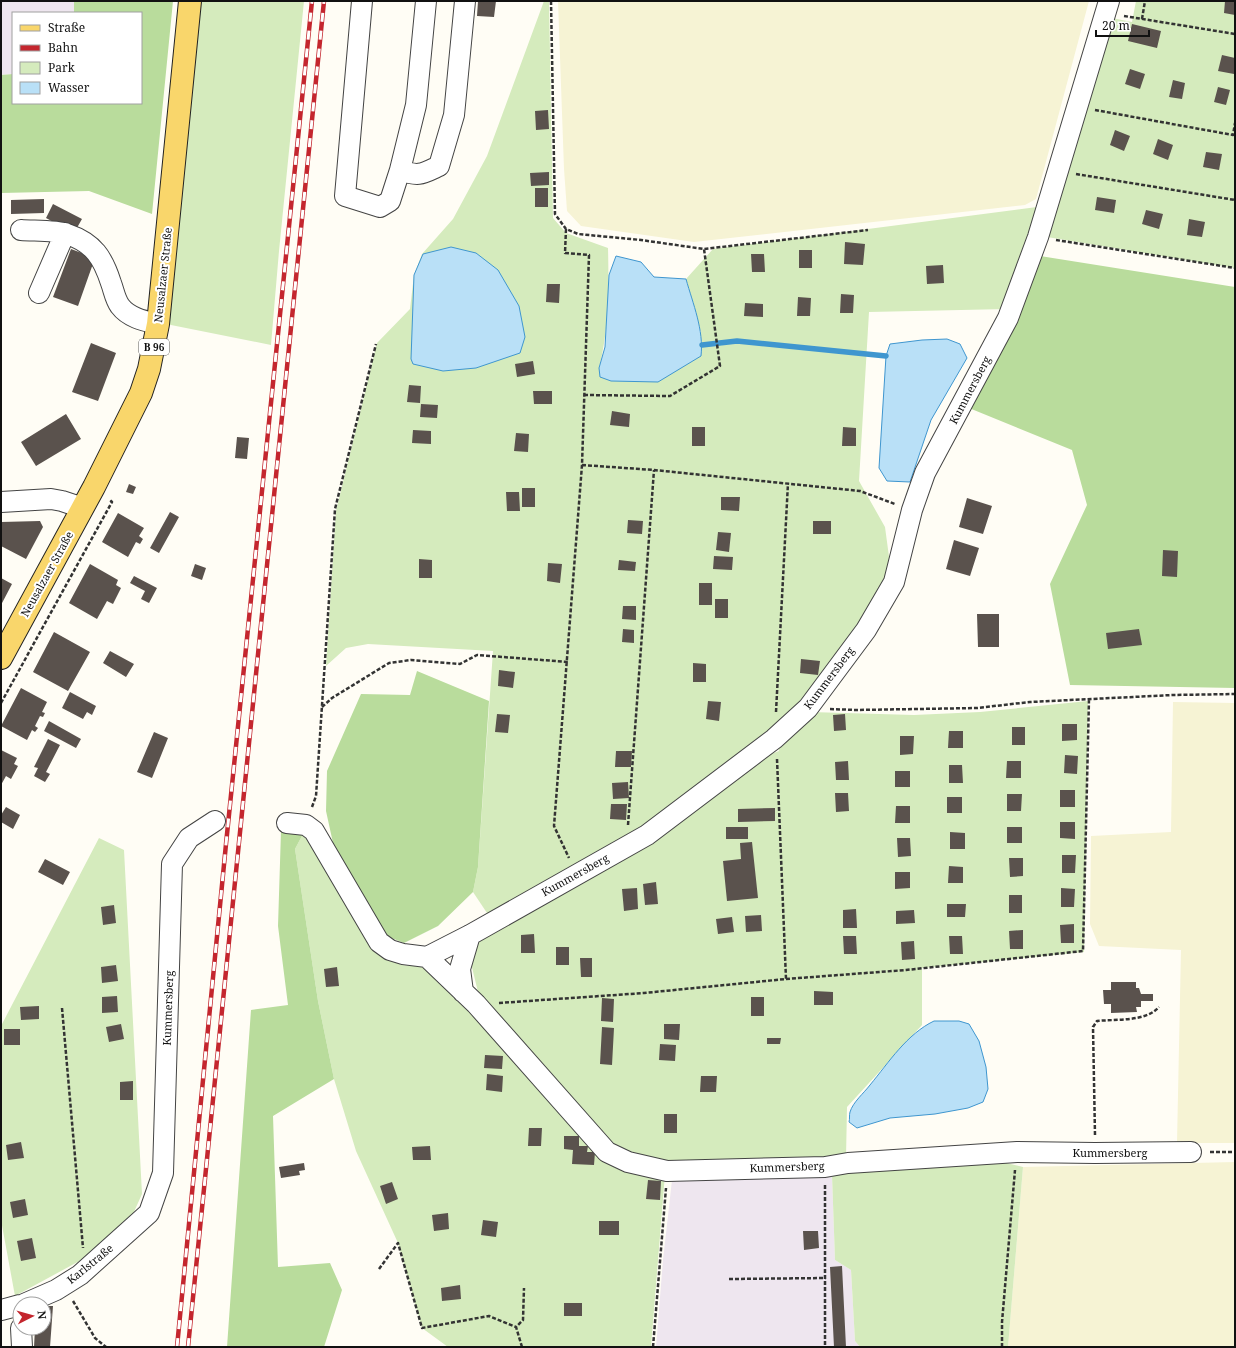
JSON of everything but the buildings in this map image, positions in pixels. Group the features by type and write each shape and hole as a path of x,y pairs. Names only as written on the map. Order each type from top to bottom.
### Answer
{"main road":[{"name":"Neusalzaer Straße","path":"1,658 83,508 141,393 149,369 158,324 190,1"}],"street":[{"path":"362,1 345,196 380,207 390,201 400,170 416,106 426,1"},
{"path":"400,170 412,175 421,174 439,166 454,115 465,1"},
{"name":"Kummersberg","path":"1107,6 1038,237 1008,318 925,473 912,510 894,582 866,630 808,708 774,739 647,835 470,935 427,956 470,998 607,1152 628,1162 667,1171 825,1167 848,1163 1017,1152 1191,1152"},
{"path":"21,230 65,233 84,241 95,250 104,262 114,294 121,306 131,316 158,324"},
{"path":"39,293 65,233"},
{"path":"1,502 51,499 83,508"},
{"name":"Kummersberg","path":"149,1213 163,1173 172,864 189,838 215,821"},
{"path":"296,824 314,831 379,942 390,950 403,954 427,956"},
{"path":"470,935 460,969 470,998"},
{"name":"Karlstraße","path":"42,1296 56,1290 85,1270 149,1213"},
{"path":"1,1310 12,1307"},
{"path":"21,1336 22,1347"}],"path":[{"path":"551,1 555,214 566,229 578,234 641,240 704,249 868,230"},
{"path":"1142,20 1145,1"},
{"path":"1107,6 1142,20 1235,34"},
{"path":"1092,110 1233,135 1235,124"},
{"path":"1073,173 1235,200"},
{"path":"566,229 565,253 589,255 582,465 568,662 554,826 576,874"},
{"path":"1038,237 1235,268"},
{"path":"584,396 670,396 720,366 704,249"},
{"path":"296,824 316,796 335,509 376,344"},
{"path":"582,465 654,470 860,491 912,510"},
{"path":"627,847 654,470"},
{"path":"321,708 332,698 389,663 411,660 460,664 478,655 568,662"},
{"path":"808,708 856,710 977,708 1030,702 1173,695 1235,694"},
{"path":"470,998 644,993 786,979 906,970 1083,950 1090,699"},
{"path":"1095,1153 1093,1027 1097,1021 1144,1017 1154,1013 1159,1007"},
{"path":"62,1008 85,1270"},
{"path":"1002,1347 1002,1322 1017,1152"},
{"path":"1191,1152 1235,1152"},
{"path":"825,1167 825,1347"},
{"path":"653,1347 667,1171"},
{"path":"379,1269 398,1243 422,1328 489,1316 516,1327"},
{"path":"729,1279 826,1278"},
{"path":"63,1285 95,1338 106,1347"},
{"path":"516,1327 522,1320 524,1288"},
{"path":"516,1327 522,1347"}],"shaded area":[{"path":"1,1 74,1 74,12 12,12 12,74 1,75"},
{"path":"558,1 1089,1 1036,199 1025,205 694,242 581,226 567,211"},
{"path":"1173,702 1235,703 1235,1143 1177,1143 1181,950 1099,946 1090,924 1091,836 1171,832"},
{"path":"1235,1162 1235,1347 1008,1347 1023,1167"},
{"path":"832,1175 835,1260 851,1270 855,1341 860,1347 656,1347 663,1260 672,1180"}],"green space":[{"path":"74,1 173,1 152,214 89,191 1,193 1,75 12,74 12,104 142,104 142,12 74,12"},
{"path":"199,1 304,1 271,345 166,324"},
{"path":"544,1 549,1 553,218 566,233 608,248 607,323 599,368 701,333 686,279 713,249 1037,207 1007,309 869,312 859,481 885,527 892,579 805,706 632,840 489,916 473,892 478,867 493,651 368,644 346,648 326,666 336,511 377,343 410,309 414,275 422,254 453,219 487,156"},
{"path":"1136,1 1235,1 1235,268 1041,236 1107,17 1132,22"},
{"path":"1040,256 1235,287 1235,688 1070,685 1050,584 1087,505 1072,450 969,408"},
{"path":"417,671 489,701 478,867 473,892 438,926 404,943 384,935 333,843 326,811 327,771 361,694 410,695"},
{"path":"1088,701 1084,952 922,968 922,1025 847,1107 846,1158 666,1167 607,1147 478,992 466,943 752,761 779,751 777,742 810,712 914,715 980,712"},
{"path":"281,831 303,834 295,849 318,1001 334,1079 273,1116 278,1267 330,1263 342,1290 324,1347 227,1347 251,1010 288,1005 278,926"},
{"path":"303,834 321,852 375,948 401,965 428,967 603,1155 665,1174 651,1347 448,1347 422,1328 398,1243 356,1151 334,1079 318,1001 295,849"},
{"path":"99,838 124,850 142,1194 133,1214 96,1252 15,1296 1,1220 1,1026"},
{"path":"1002,1162 1023,1167 1008,1347 860,1347 855,1341 851,1270 835,1260 832,1175 857,1169"}],"water":[{"path":"451,247 476,253 498,270 519,306 525,337 520,353 476,368 443,371 413,364 411,359 414,275 423,254"},
{"path":"616,256 641,262 654,277 686,279 695,307 701,337 701,356 658,382 611,381 600,377 599,368 605,347 609,275"},
{"path":"947,339 960,344 967,358 931,420 910,482 887,481 879,468 886,356 890,344"},
{"path":"934,1021 959,1021 969,1024 979,1041 986,1067 988,1089 983,1102 968,1108 935,1114 890,1118 857,1128 849,1122 850,1112 854,1105 891,1058 915,1033"}],"waterway":[{"path":"702,345 737,341 886,356"}],"railway":[{"path":"177,1347 226,844 312,1"},
{"path":"188,1347 324,1"}]}
